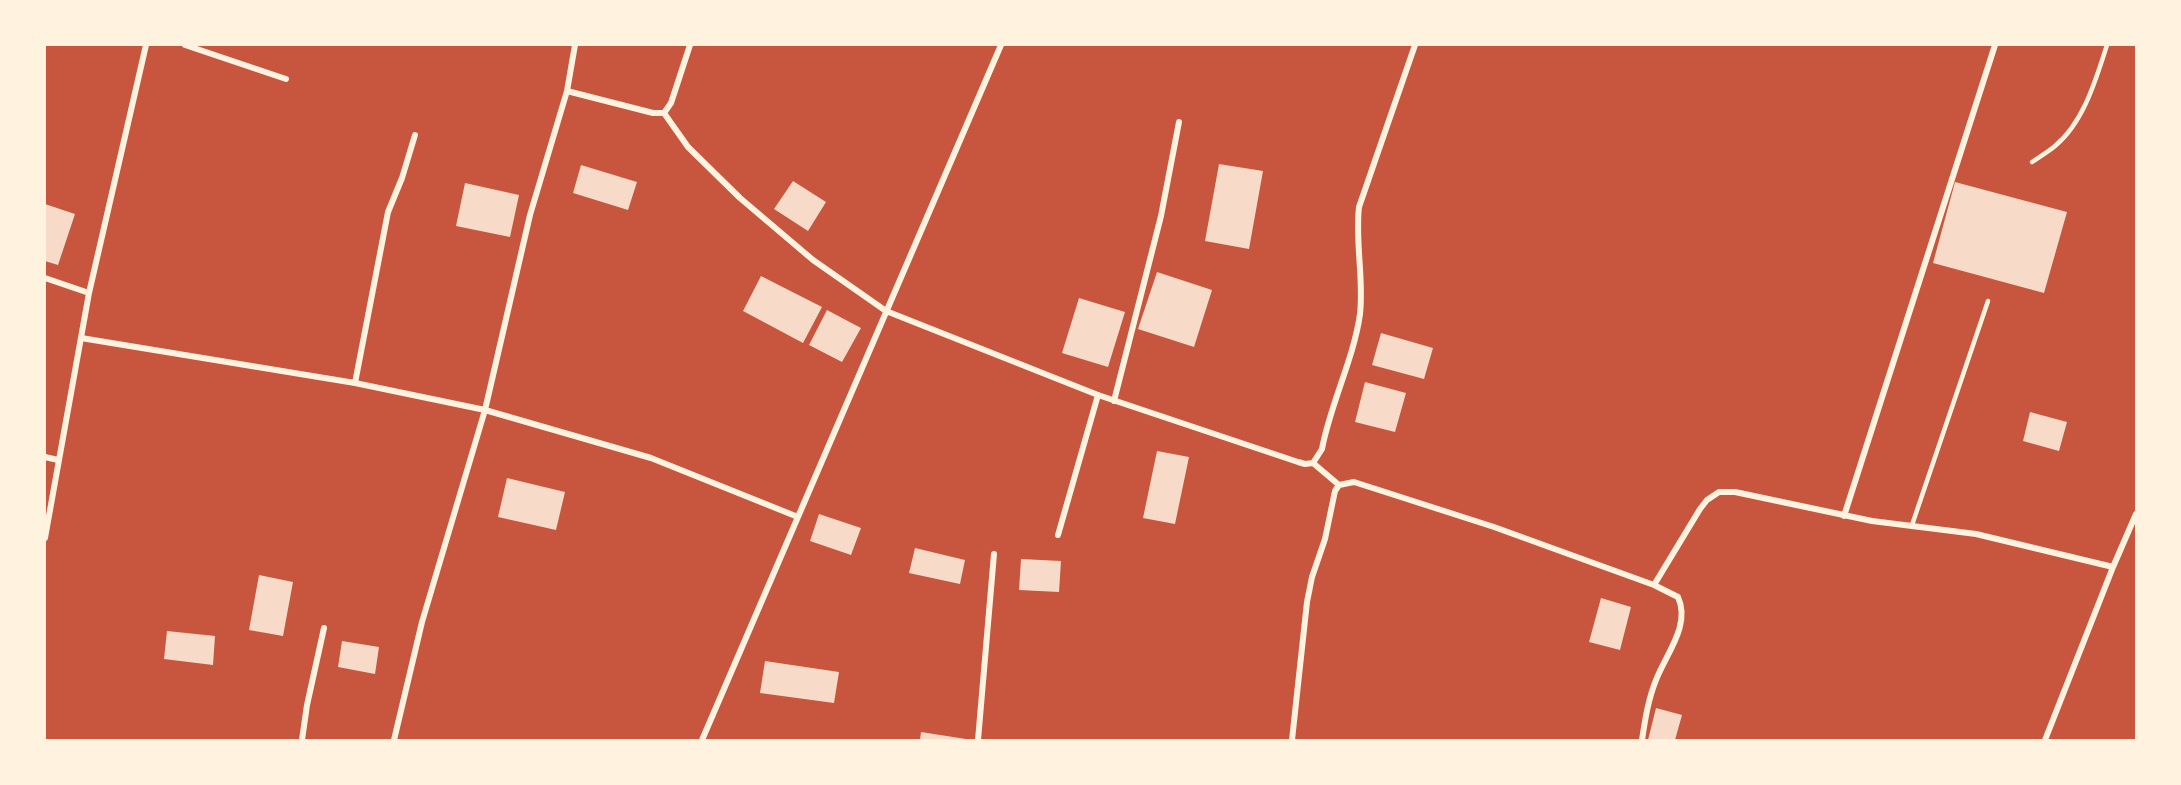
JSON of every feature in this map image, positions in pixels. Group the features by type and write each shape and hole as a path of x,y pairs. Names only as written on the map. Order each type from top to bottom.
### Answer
{"street":[{"path":"45,538 89,293 146,45"},
{"path":"185,45 286,79"},
{"path":"394,740 422,622 485,410 530,215 567,91 575,45"},
{"path":"664,113 671,103 690,45"},
{"path":"702,740 1001,45"},
{"path":"1313,463 1322,449 1359,317 1361,279 1359,207 1415,45"},
{"path":"1844,516 1995,45"},
{"path":"567,91 653,113 664,113"},
{"path":"664,113 688,147 740,198 813,260 886,310 1114,401 1298,462 1313,463 1339,485"},
{"path":"1114,401 1161,216 1179,122"},
{"path":"355,383 388,212 402,178 415,135"},
{"path":"45,279 89,293"},
{"path":"81,338 355,383 485,410 651,458 798,517"},
{"path":"1058,535 1098,395"},
{"path":"45,457 58,460"},
{"path":"1292,740 1311,577 1325,539 1335,491 1339,485 1354,482 1494,528 1654,585 1678,597 1683,607 1683,617 1656,680 1649,702 1642,740"},
{"path":"1654,585 1700,509 1707,500 1719,492 1757,496 1844,516 1976,534 2113,567"},
{"path":"2045,740 2136,514"},
{"path":"978,740 994,554"},
{"path":"302,740 307,705 324,628"}],"lane":[{"path":"2031,162 2056,144 2072,125 2087,101 2108,45"},
{"path":"1912,525 1988,300"}],"building":[{"path":"1219,164 1263,171 1249,249 1205,241"},
{"path":"581,165 637,182 628,210 573,193"},
{"path":"793,181 826,202 808,231 774,209"},
{"path":"1955,182 2067,212 2044,293 1933,263"},
{"path":"465,183 519,195 510,237 456,226"},
{"path":"45,204 75,214 58,265 45,261"},
{"path":"1157,272 1212,290 1194,347 1138,329"},
{"path":"761,276 822,307 803,343 743,311"},
{"path":"1079,298 1125,312 1108,367 1062,353"},
{"path":"827,310 861,328 842,362 809,345"},
{"path":"1381,333 1433,348 1424,379 1372,365"},
{"path":"1365,382 1406,393 1395,432 1355,422"},
{"path":"2030,412 2067,422 2059,451 2023,441"},
{"path":"1157,451 1189,457 1175,524 1143,518"},
{"path":"507,478 565,492 556,530 498,517"},
{"path":"819,514 861,528 851,555 810,541"},
{"path":"915,548 965,560 960,584 909,573"},
{"path":"1021,559 1061,561 1059,592 1019,590"},
{"path":"259,575 293,582 283,636 249,630"},
{"path":"1601,598 1631,607 1620,650 1589,642"},
{"path":"167,631 215,636 213,665 164,659"},
{"path":"342,641 379,647 375,674 338,667"},
{"path":"765,661 839,672 834,703 760,693"},
{"path":"1656,708 1682,715 1675,740 1648,740"},
{"path":"921,732 966,739 966,740 920,740"}]}
